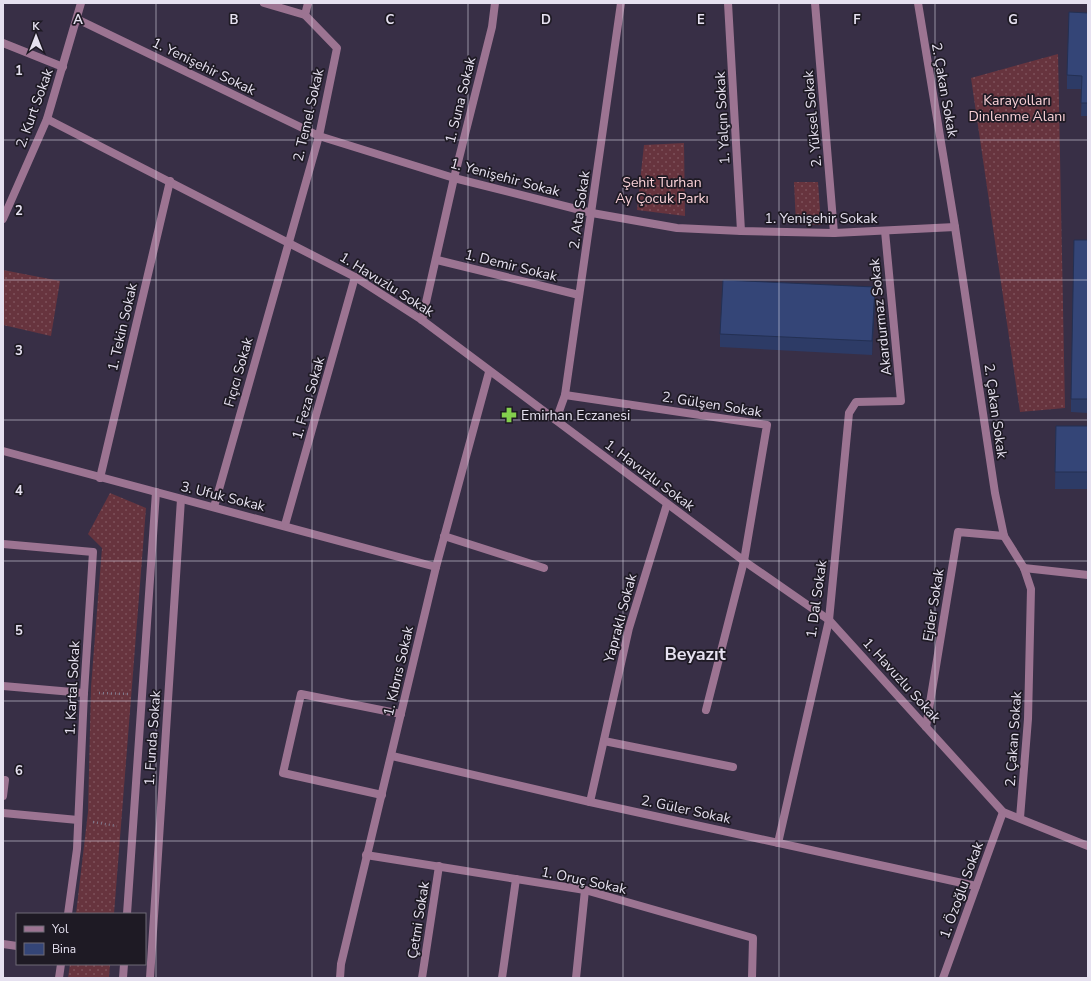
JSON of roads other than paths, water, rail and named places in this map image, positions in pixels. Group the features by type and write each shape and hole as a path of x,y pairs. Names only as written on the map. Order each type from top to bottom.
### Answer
{"street":[{"name":"2. Kurt Sokak","path":"3,219 6,201 47,120 81,3"},
{"path":"264,3 304,15 308,3"},
{"name":"1. Suna Sokak","path":"422,320 437,260 454,178 492,27 495,3"},
{"name":"2. Ata Sokak","path":"556,420 565,395 622,3"},
{"name":"1. Yalçın Sokak","path":"728,3 741,231"},
{"name":"2. Yüksel Sokak","path":"815,3 834,233"},
{"name":"2. Çakan Sokak","path":"918,3 955,227 995,493 1004,536 1024,568 1031,589 1031,661 1020,818"},
{"name":"2. Temel Sokak","path":"288,243 319,136 337,48 304,15"},
{"name":"1. Yenişehir Sokak","path":"77,19 319,136 454,178 592,212 677,228 741,231 834,233 955,227"},
{"path":"3,43 63,67"},
{"name":"1. Havuzlu Sokak","path":"47,120 170,181 355,277 422,320 489,372 556,420 744,562 829,620 1003,812 1088,846"},
{"name":"1. Tekin Sokak","path":"100,478 170,181"},
{"name":"Akardurmaz Sokak","path":"885,231 901,401"},
{"name":"Fıçıcı Sokak","path":"214,507 288,243"},
{"name":"1. Demir Sokak","path":"437,260 579,295"},
{"name":"1. Feza Sokak","path":"285,525 355,277"},
{"name":"1. Kıbrıs Sokak","path":"340,978 341,964 366,855 392,756 436,567 489,372"},
{"name":"2. Gülşen Sokak","path":"565,395 767,425 744,562"},
{"name":"1. Dal Sokak","path":"778,843 829,620 849,413 856,402 901,401"},
{"name":"3. Ufuk Sokak","path":"3,451 100,478 285,525 436,567"},
{"name":"1. Funda Sokak","path":"127,913 156,492"},
{"name":"1. Funda Sokak","path":"150,978 181,499"},
{"name":"Yapraklı Sokak","path":"590,802 628,628 667,504"},
{"name":"Ejder Sokak","path":"926,727 958,532 1004,536"},
{"path":"444,536 544,568"},
{"name":"1. Kartal Sokak","path":"3,544 93,552 84,693 77,849 68,913"},
{"path":"706,710 744,562"},
{"path":"1024,568 1088,575"},
{"path":"3,686 84,693"},
{"path":"382,795 283,773 301,694 401,714"},
{"path":"604,741 733,767"},
{"name":"2. Güler Sokak","path":"392,756 590,802 976,886"},
{"path":"3,796 5,780"},
{"name":"1. Özoğlu Sokak","path":"943,978 1003,812"},
{"path":"3,813 78,820"},
{"name":"1. Oruç Sokak","path":"366,855 585,890 753,938 752,978"},
{"name":"Çetmi Sokak","path":"422,978 439,866"},
{"path":"502,978 516,879"},
{"path":"576,978 585,890"},
{"path":"3,944 16,946"},
{"path":"59,978 61,965"},
{"path":"123,978 124,965"}],"place":[{"name":"Emirhan Eczanesi","path":"509,415"}],"district":[{"name":"Beyazıt","path":"695,654"}],"park label":[{"name":"Karayolları Dinlenme Alanı","path":"1017,108"},
{"name":"Şehit Turhan Ay Çocuk Parkı","path":"662,190"}]}
